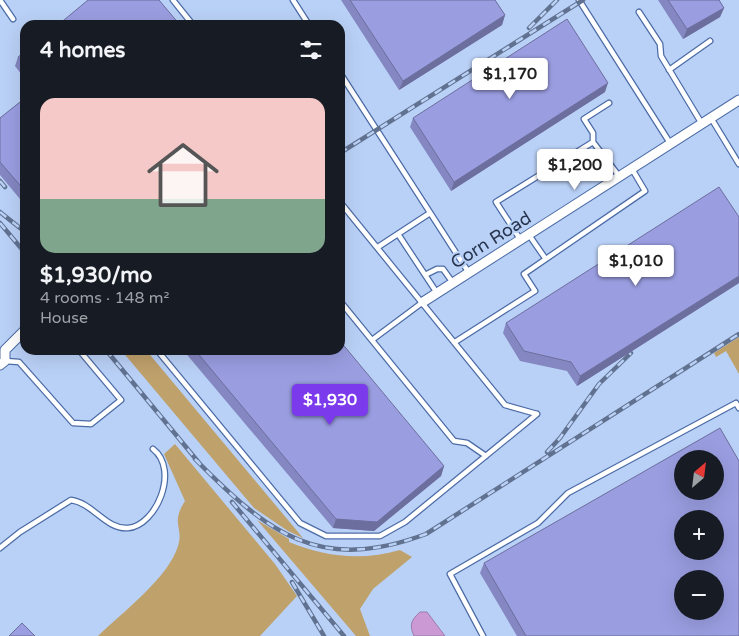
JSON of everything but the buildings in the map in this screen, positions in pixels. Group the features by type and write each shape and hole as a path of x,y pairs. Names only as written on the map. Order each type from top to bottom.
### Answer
{"street":[{"name":"Corn Road","path":"423,302 525,238 631,167 739,100"},
{"path":"3,363 5,350 20,335"}],"lane":[{"path":"0,0 13,19"},
{"path":"173,0 189,20"},
{"path":"293,0 306,20"},
{"path":"579,0 670,143"},
{"path":"639,12 660,44 661,56 668,70 702,124"},
{"path":"668,70 710,42"},
{"path":"345,81 468,273"},
{"path":"609,103 584,119 593,133 593,142 619,176"},
{"path":"711,118 739,164"},
{"path":"545,258 525,238 496,202 593,142"},
{"path":"455,342 536,291 524,274 645,191 631,167"},
{"path":"162,355 300,524 326,536 380,536 406,522 537,414 505,405 345,208"},
{"path":"378,247 430,213"},
{"path":"398,234 436,293"},
{"path":"424,275 437,269 443,269 453,283"},
{"path":"372,340 423,302"},
{"path":"345,307 454,441 467,443 486,456"},
{"path":"3,363 19,362 73,423 92,424 121,400 83,355"},
{"path":"484,636 450,574 538,523 568,493 736,403 739,408"},
{"path":"0,548 20,532 71,500 89,506 118,527 127,528 143,522 158,504 165,485 164,463 153,449"}],"shaded area":[{"path":"739,337 739,374 726,351 716,357 714,353"},
{"path":"125,355 150,355 303,538 288,531 254,508"},
{"path":"175,444 275,564 297,596 260,636 98,636 155,582 173,558 178,546 180,534 178,515 185,501 164,454"},
{"path":"257,520 289,539 289,542 316,551 344,556 372,556 400,550 412,557 373,589 360,609 370,636 356,636"},
{"path":"420,612 427,612 445,636 414,636 412,623"}],"railway":[{"path":"529,28 557,0"},
{"path":"345,150 583,0"},
{"path":"0,181 5,187"},
{"path":"0,212 20,228"},
{"path":"0,223 20,247"},
{"path":"195,459 247,508 272,526 298,539 325,547 355,550 388,545 426,534 739,334"},
{"path":"547,452 560,438 599,384 631,353"},
{"path":"110,355 200,464"},
{"path":"232,502 344,636"},
{"path":"292,582 324,636"}]}
